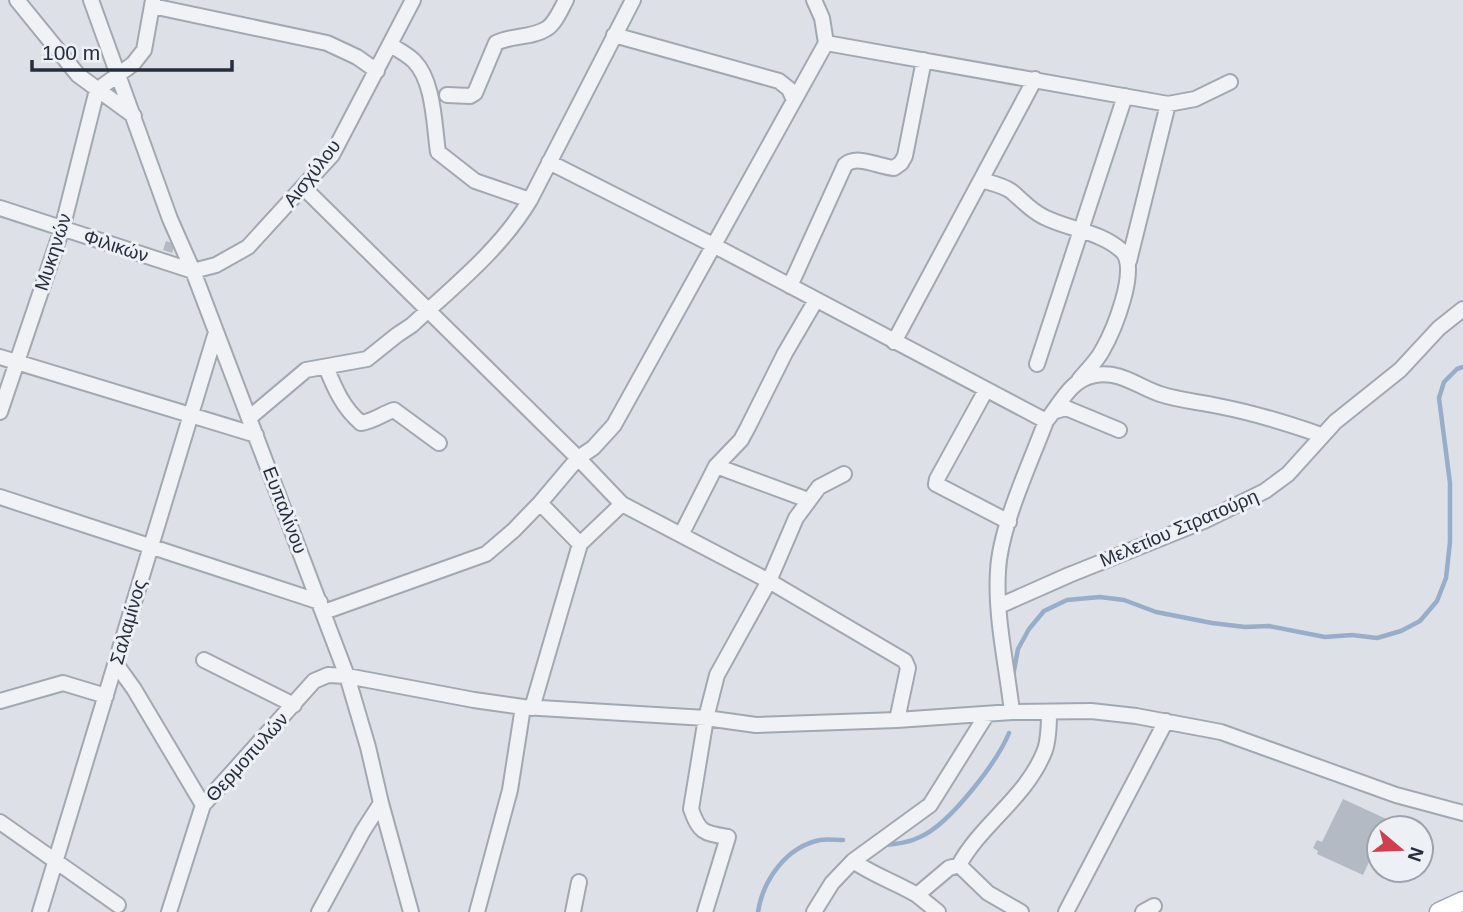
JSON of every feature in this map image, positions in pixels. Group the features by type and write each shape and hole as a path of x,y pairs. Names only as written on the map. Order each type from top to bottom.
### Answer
{"main road":[{"path":"1439,912 1463,901"}],"street":[{"path":"17,0 78,75 134,116"},
{"name":"Ευπαλίνου","path":"91,0 170,219 193,271 347,676 411,912"},
{"name":"Αισχύλου","path":"193,271 216,265 248,247 332,155 413,0"},
{"path":"447,95 470,96 475,93 496,43 545,30 566,0"},
{"path":"249,418 306,370 368,359 428,311 498,244 519,219 530,200 633,0"},
{"path":"0,497 151,546 322,607 486,554 502,542 578,458 593,449 614,425 826,43 822,18 814,0"},
{"path":"97,90 133,64 144,50 153,3 327,43 357,57 377,71"},
{"path":"614,35 779,81 789,89 794,100"},
{"path":"826,43 1168,104 1195,99 1230,82"},
{"path":"391,45 414,61 424,75 433,111 438,152 475,181 530,200"},
{"path":"790,286 849,160 894,168 901,163 905,156 924,60"},
{"path":"894,342 1035,79"},
{"name":"Μυκηνών","path":"0,412 62,229 97,90"},
{"path":"1037,364 1125,96"},
{"path":"1012,712 999,606 1002,542 1051,416 1062,397 1101,354 1110,335 1129,278 1129,261 1168,104"},
{"path":"550,162 986,390 1051,416 1066,408 1119,430"},
{"path":"981,180 1009,190 1048,219 1105,239 1123,252 1129,261"},
{"path":"304,188 622,504 769,581 905,661 908,668 897,720"},
{"name":"Φιλικών","path":"0,208 193,271"},
{"path":"681,535 716,466 741,440 785,353 816,300"},
{"name":"Μελετίου Στρατούρη","path":"999,606 1204,521 1265,491 1288,474 1321,435 1400,370 1439,328 1463,309"},
{"name":"Σαλαμίνος","path":"40,912 216,332"},
{"path":"0,357 256,435"},
{"path":"326,367 338,396 361,423 372,421 394,410 439,443"},
{"path":"1071,389 1093,375 1121,375 1162,395 1273,418 1321,435"},
{"path":"986,390 936,484 1009,522"},
{"path":"716,466 808,500"},
{"path":"705,912 728,837 704,832 696,824 691,809 706,718 718,676 769,581 796,518 819,487 844,474"},
{"path":"540,503 580,544"},
{"path":"477,912 510,790 528,707 580,544 622,504"},
{"path":"204,660 294,705"},
{"path":"116,664 134,689 203,805"},
{"name":"Θερμοπυλών","path":"169,912 203,805 314,681 328,675 347,676"},
{"path":"347,676 474,700 528,707 779,725 1012,712 1091,711 1221,732 1396,795 1463,813"},
{"path":"0,701 63,683 106,696"},
{"path":"918,895 938,876 959,865 967,852 1021,791 1045,749 1049,712"},
{"path":"814,912 832,883 853,861 930,806 987,714"},
{"path":"1066,912 1166,721"},
{"path":"319,912 381,803"},
{"path":"0,822 118,905"},
{"path":"853,861 874,876 898,884 918,895 938,912"},
{"path":"959,865 988,892 1021,912"},
{"path":"573,912 579,882"}],"building":[{"path":"166,241 175,244 172,253 163,250"},
{"path":"1343,799 1376,814 1365,814 1363,875 1317,854 1318,851 1313,848 1317,840 1322,842"}],"waterway":[{"path":"1013,676 1018,649 1029,629 1044,611 1067,600 1100,597 1124,600 1156,612 1212,623 1245,627 1269,626 1325,637 1352,635 1377,638 1401,631 1420,621 1437,601 1446,578 1450,542 1450,483 1439,398 1444,382 1457,369 1463,367"},
{"path":"883,845 915,839 945,819 983,775 1009,733"},
{"path":"758,912 765,888 787,857 820,840 843,840"}]}
